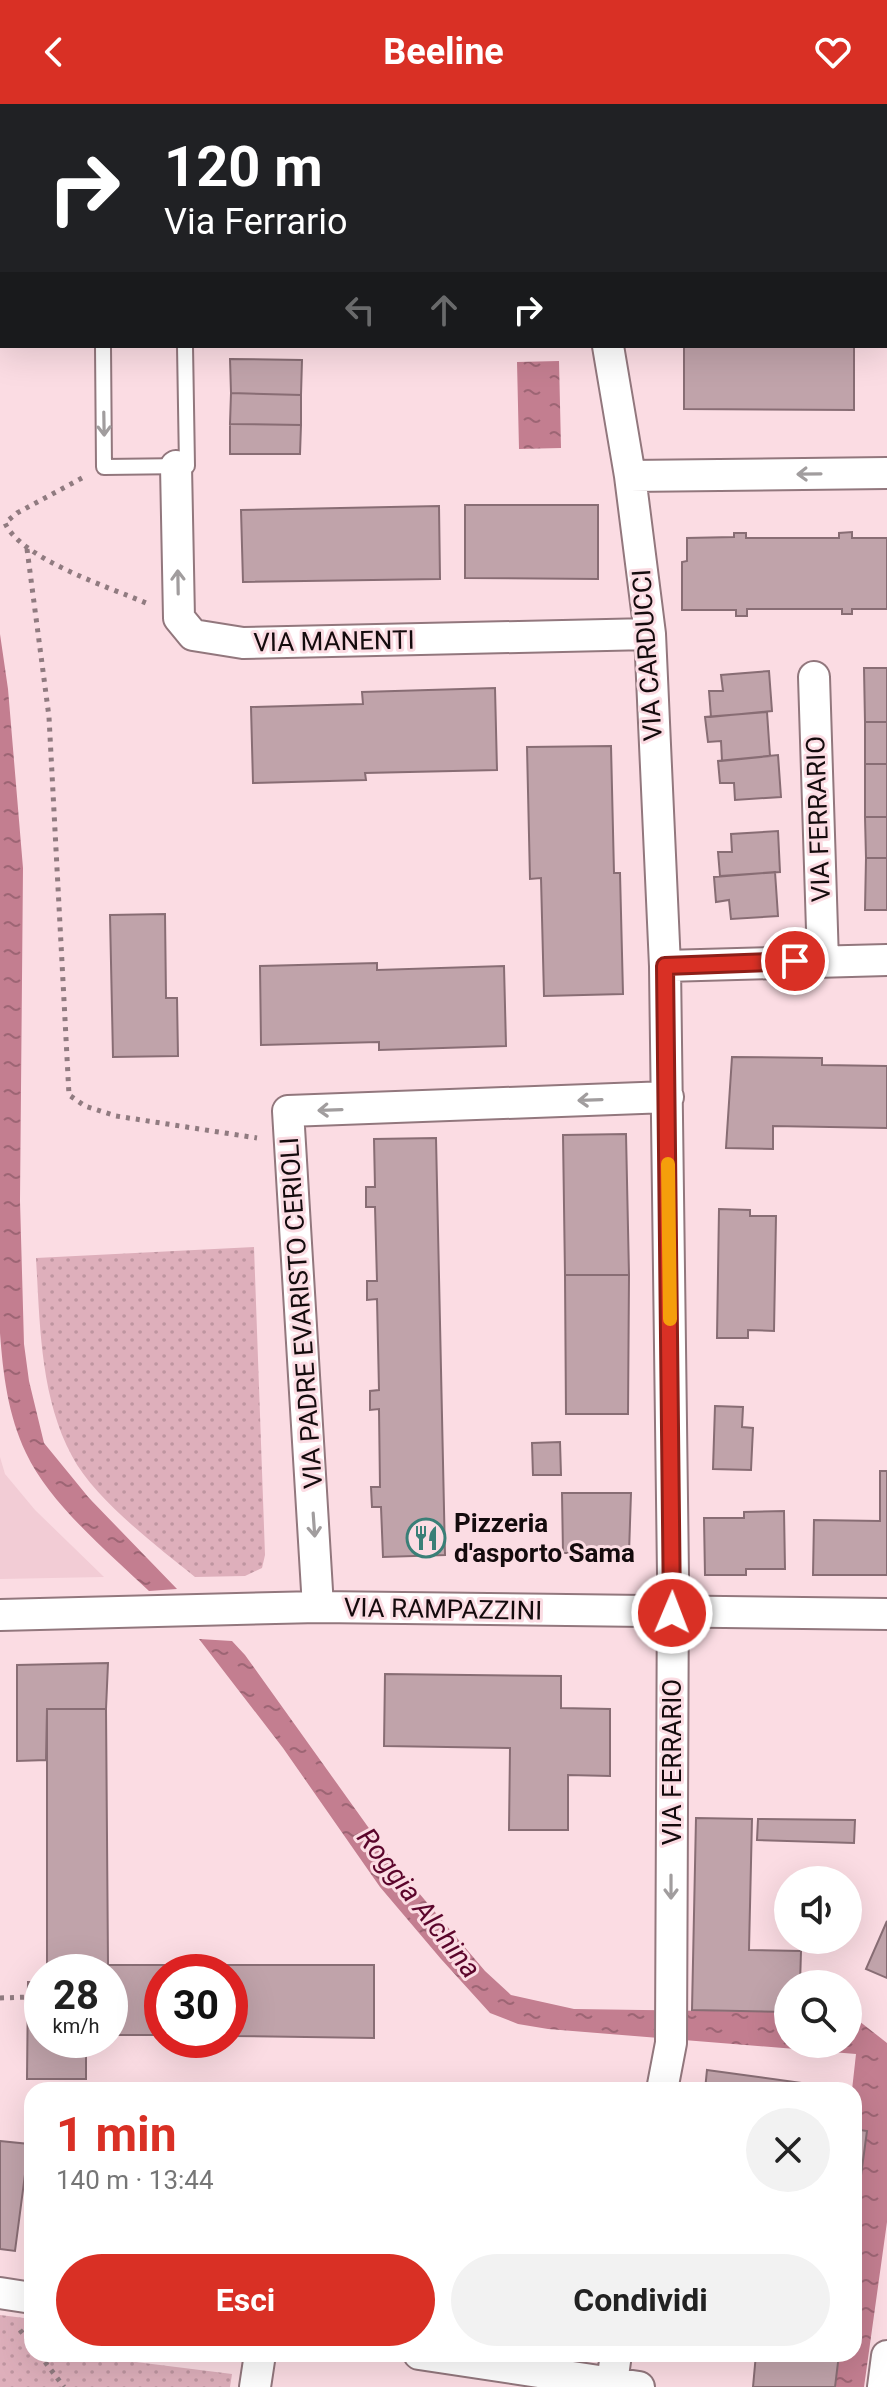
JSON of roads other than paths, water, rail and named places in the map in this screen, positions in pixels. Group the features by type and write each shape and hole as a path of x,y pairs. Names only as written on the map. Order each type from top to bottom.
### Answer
{"street":[{"name":"VIA CARDUCCI","path":"608,348 630,476 650,634 665,966"},
{"name":"VIA MANENTI","path":"176,466 179,618 193,635 212,641 243,643 650,634"},
{"path":"630,476 887,473"},
{"name":"VIA FERRARIO","path":"814,677 823,961"},
{"path":"665,966 887,960"},
{"name":"VIA FERRARIO","path":"664,2082 671,2043 672,1613 665,966"},
{"name":"VIA PADRE EVARISTO CERIOLI","path":"318,1607 288,1111 668,1097"},
{"name":"VIA RAMPAZZINI","path":"0,1615 318,1607 887,1614"},
{"path":"0,2293 24,2297"},
{"path":"883,2387 887,2356"},
{"path":"255,2387 259,2362"},
{"path":"496,2362 622,2375"}],"lane":[{"path":"103,348 104,467 187,466 185,348"}],"water":[{"path":"559,361 561,448 519,449 517,362"},
{"path":"0,634 8,689 23,868 20,1201 24,1344 29,1381 44,1443 89,1498 177,1589 149,1591 64,1509 26,1453 7,1394 0,1333"},
{"name":"Roggia Alchina","path":"199,1639 232,1641 245,1655 396,1866 485,1971 511,1995 574,2009 774,2012 774,2047 548,2029 518,2024 490,2013 380,1887 283,1748"},
{"name":"Roggia Alchina","path":"862,2023 887,2043 887,2222 864,2387 835,2387 838,2362 862,2362 862,2082 853,2082 856,2058 862,2058"}],"place":[{"name":"Pizzeria d'asporto Sama","path":"426,1538"}]}
